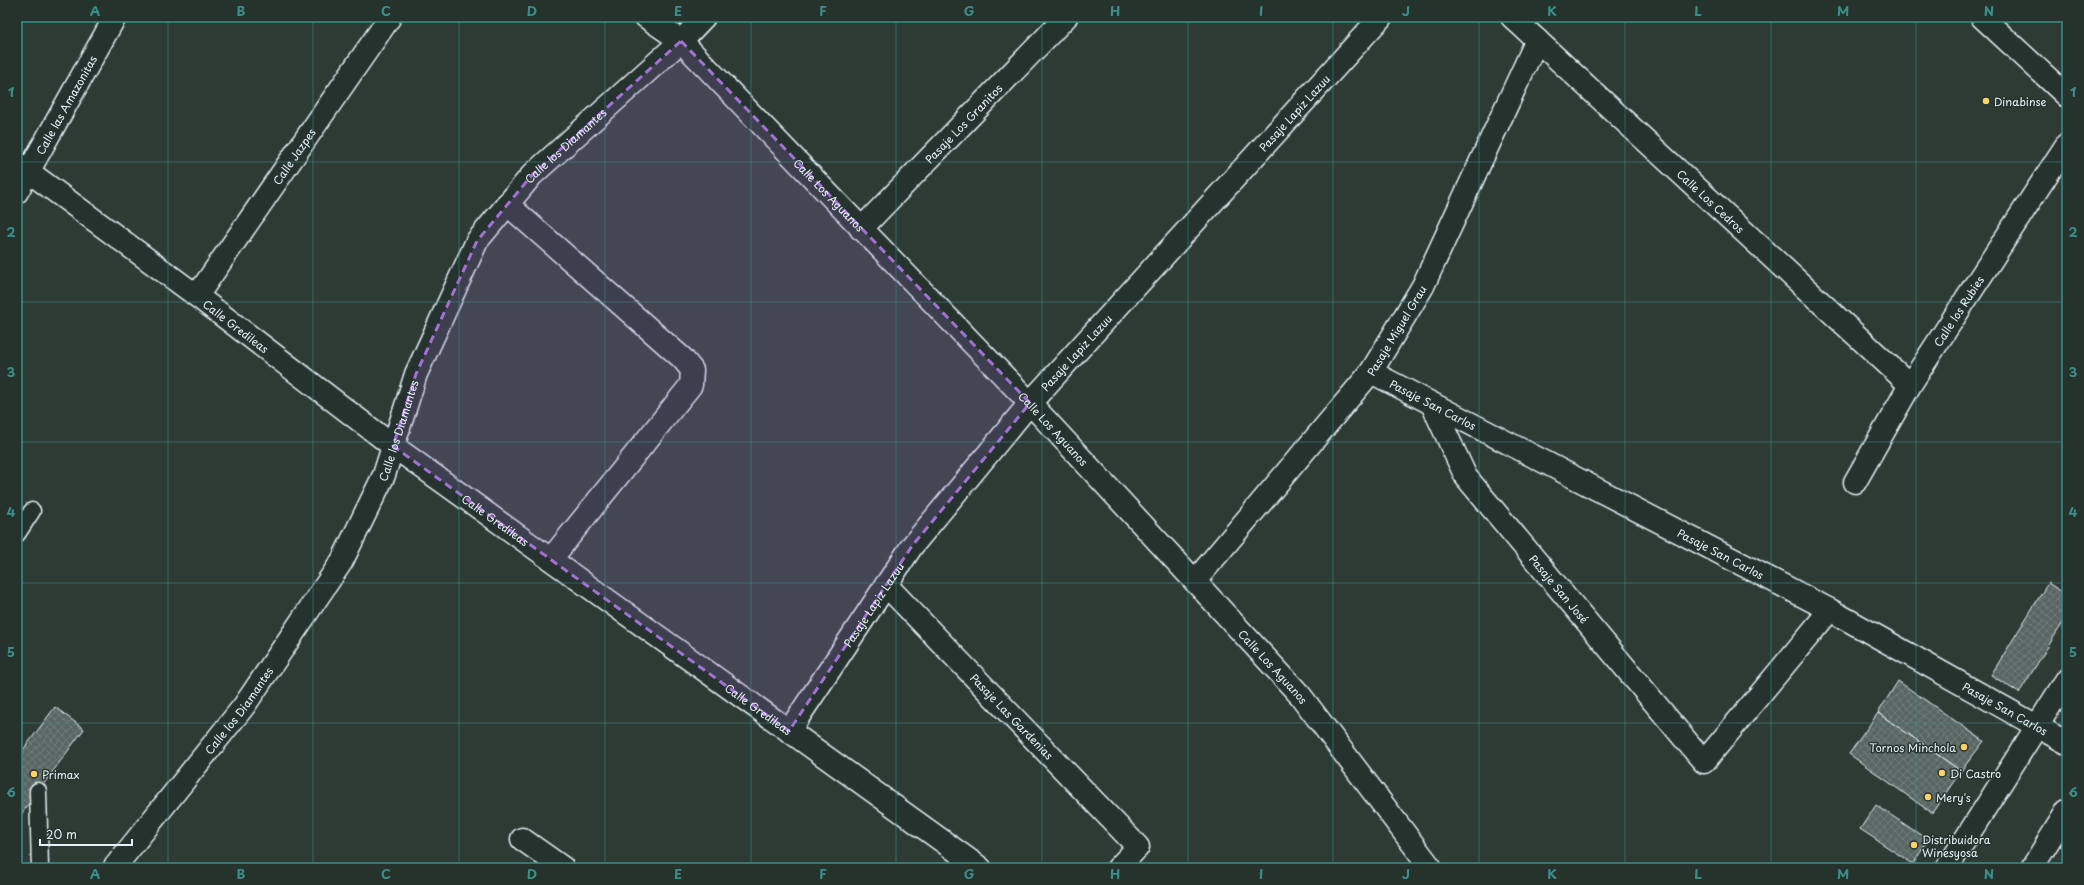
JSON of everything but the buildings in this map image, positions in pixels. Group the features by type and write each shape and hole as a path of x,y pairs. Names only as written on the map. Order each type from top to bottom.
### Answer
{"street":[{"name":"Calle las Amazonitas","path":"17,192 23,167 115,17"},
{"name":"Calle Jazpes","path":"197,296 390,17"},
{"name":"Calle Los Aguanos","path":"646,17 680,41 1030,404 1195,581 1300,695 1431,868"},
{"name":"Calle los Diamantes","path":"114,868 244,706 342,561 384,475 416,374 477,241 532,175 680,41 704,17"},
{"name":"Pasaje Los Granitos","path":"861,229 1066,17"},
{"name":"Pasaje Lapiz Lazuu","path":"789,732 912,546 1030,404 1381,17"},
{"name":"Calle Los Cedros","path":"1512,17 1910,385"},
{"path":"1982,17 2067,96"},
{"name":"Pasaje Miguel Grau","path":"1195,581 1371,372 1423,286 1537,40"},
{"name":"Calle los Rubies","path":"1855,482 1910,385 2067,144"},
{"name":"Calle Gredileas","path":"23,167 197,296 393,446 980,868"},
{"path":"507,204 682,358 692,370 691,385 550,559"},
{"name":"Pasaje San Carlos","path":"1371,372 1830,610 2067,743"},
{"name":"Pasaje San José","path":"1432,404 1466,477 1704,762 1830,610"},
{"name":"Pasaje Las Gardenias","path":"886,585 1138,847 1118,868"},
{"path":"1946,868 2067,678"},
{"path":"2032,868 2067,811"},
{"path":"522,839 563,868"}],"lane":[{"path":"17,534 32,511"},
{"path":"38,791 40,868"}],"highlighted area":[{"path":"681,41 1030,403 912,546 789,731 393,446 416,374 477,241 532,175"}],"place":[{"name":"Dinabinse","path":"1986,101"},
{"name":"Tornos Minchola","path":"1964,747"},
{"name":"Di Castro","path":"1942,773"},
{"name":"Primax","path":"34,774"},
{"name":"Mery's","path":"1928,797"},
{"name":"Distribuidora Winesyosa","path":"1914,845"}]}
